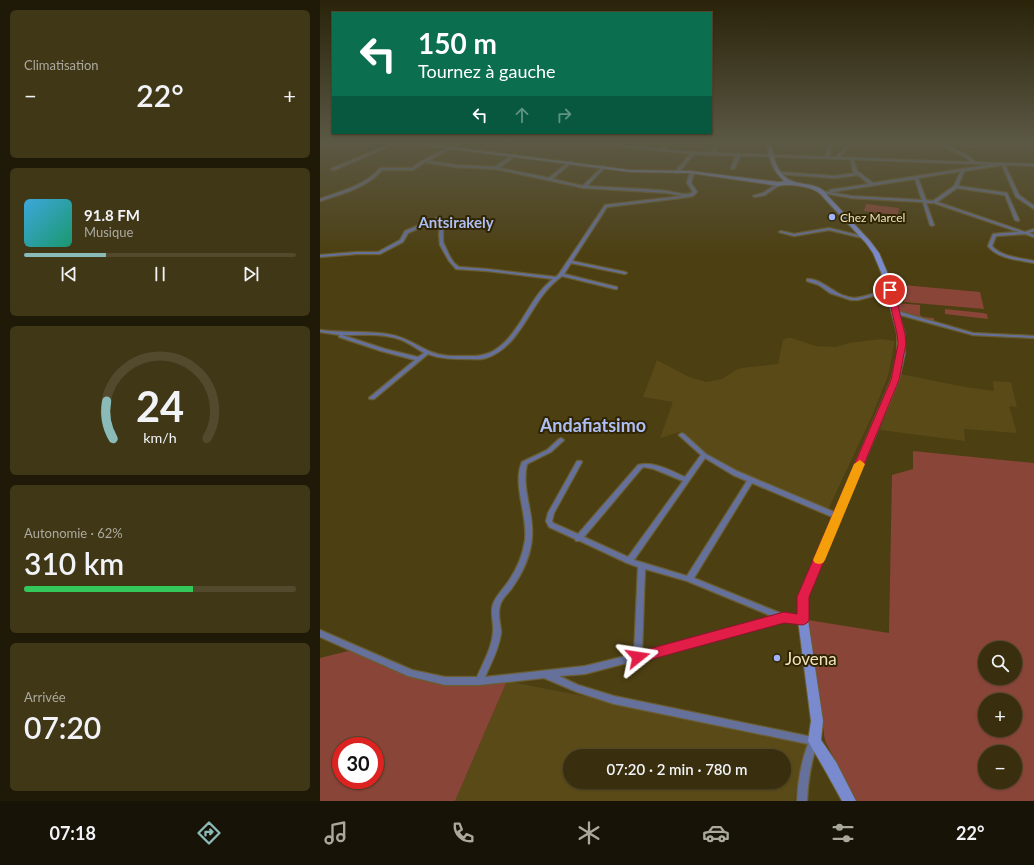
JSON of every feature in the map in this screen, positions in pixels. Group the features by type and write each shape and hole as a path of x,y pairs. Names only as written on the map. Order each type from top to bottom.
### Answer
{"main road":[{"path":"753,180 779,184 788,182 823,192 876,253 890,290 901,334 902,344 895,380 803,597 803,620 817,721 814,741 831,767 849,801"}],"street":[{"path":"320,200 351,189 367,180"},
{"path":"551,180 584,187 668,192 688,196"},
{"path":"584,187 590,180"},
{"path":"337,334 359,333 397,337 438,356 484,357 497,352 507,343 541,294 556,278 561,275 606,206 640,201 664,200 692,195 694,192 689,183 690,180"},
{"path":"867,180 873,185"},
{"path":"823,192 898,180"},
{"path":"917,180 932,225"},
{"path":"934,202 956,187 959,180"},
{"path":"1010,180 1017,196 1034,208"},
{"path":"755,196 764,194 779,184"},
{"path":"956,187 1006,194 1016,220"},
{"path":"823,192 851,197 934,202 1034,236"},
{"path":"320,256 379,253 402,241 406,232 436,219 442,218 441,242 454,266 458,268 556,278"},
{"path":"781,232 794,235 829,229 863,237"},
{"path":"1034,230 1026,234 1002,233 994,235 990,246 992,250 1000,254 1034,262"},
{"path":"570,262 625,273"},
{"path":"561,275 615,288"},
{"path":"809,280 821,284 832,292 858,299 890,290"},
{"path":"895,312 973,334 1034,337"},
{"path":"320,331 337,334 383,350 418,359"},
{"path":"372,398 428,352"},
{"path":"682,435 704,455 735,473 837,516"},
{"path":"479,681 497,633 495,616 497,604 519,572 526,555 529,534 529,516 525,499 522,469 524,463 549,451 561,440"},
{"path":"629,561 704,455"},
{"path":"579,462 551,513 549,521 555,528 629,561 689,580 784,618 803,620"},
{"path":"578,539 640,466 643,465 653,467 687,480"},
{"path":"689,580 751,480"},
{"path":"638,657 642,565"},
{"path":"320,633 411,673 445,681 479,681 585,670 784,618"},
{"path":"544,674 577,688 614,700 814,741 803,774 802,801"}],"shaded area":[{"path":"866,204 899,208 898,215 864,211"},
{"path":"903,285 980,292 984,309 904,302"},
{"path":"896,303 920,305 920,315 923,317 934,318 934,322 898,312"},
{"path":"945,309 983,313 987,314 988,319 945,314"},
{"path":"792,338 815,346 836,347 849,343 881,339 895,341 888,376 872,416 827,512 735,473 704,455 680,432 660,438 673,402 643,397 657,360 689,377 706,382 722,379 742,368 778,364 783,340"},
{"path":"901,374 959,386 994,391 993,381 1011,382 1017,407 1009,406 1017,433 964,429 965,441 880,430"},
{"path":"913,451 1034,463 1034,801 857,801 825,741 808,620 889,633 892,475 913,469"},
{"path":"356,649 411,673 445,681 507,681 455,801 320,801 320,658"},
{"path":"507,681 808,740 795,801 455,801"}],"slow traffic":[{"path":"819,560 860,464"}],"place":[{"name":"Chez Marcel","path":"832,217"},
{"name":"Jovena","path":"777,658"}],"district":[{"name":"Antsirakely","path":"456,222"},
{"name":"Andafiatsimo","path":"593,425"}],"route":[{"path":"638,657 784,618 803,620 803,597 889,395 899,366 902,344 901,334 890,290"}]}
